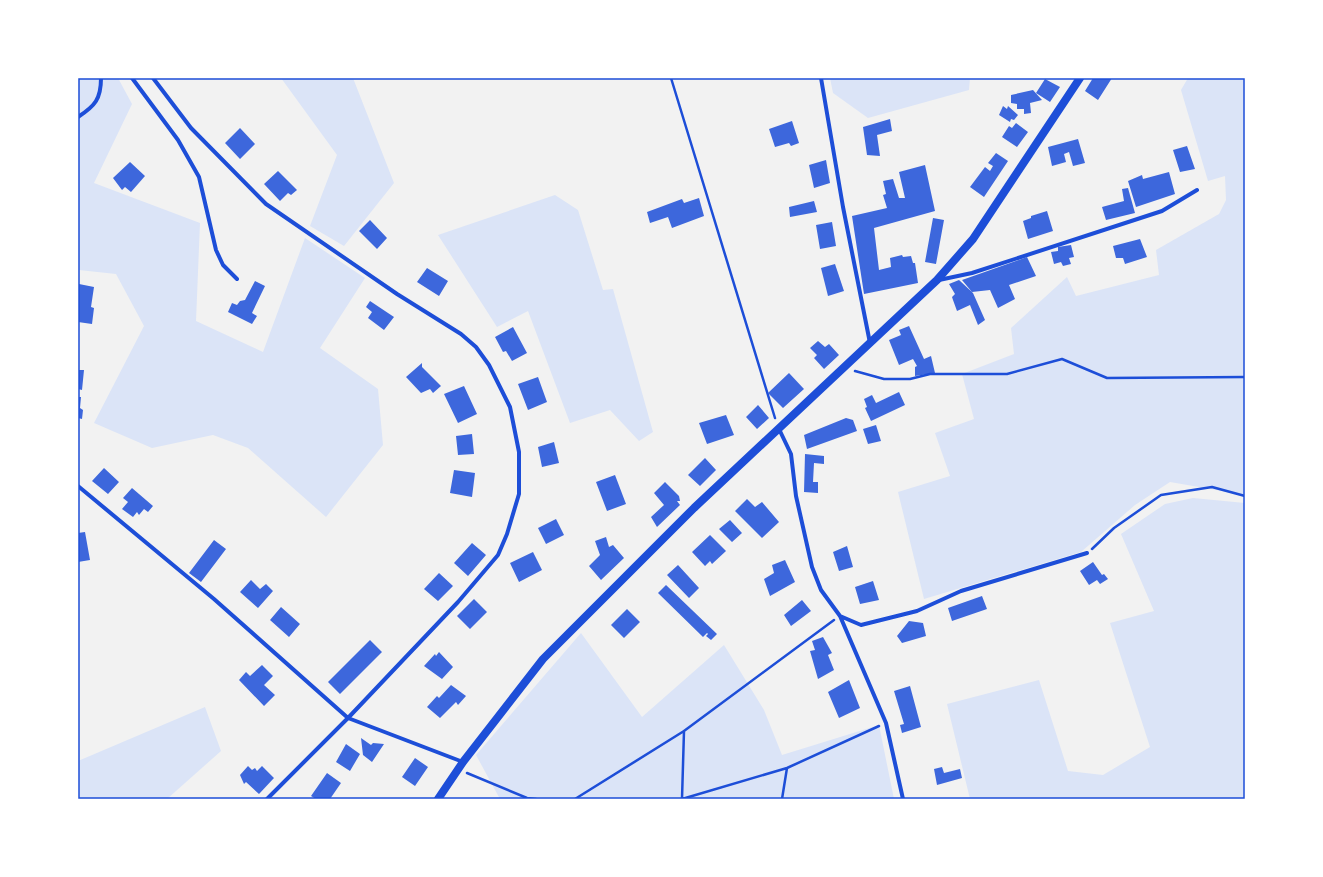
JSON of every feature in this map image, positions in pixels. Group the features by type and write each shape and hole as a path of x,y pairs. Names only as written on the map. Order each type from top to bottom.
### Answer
{"main road":[{"path":"438,799 463,762 542,659 694,508 937,280 973,239 1080,78"}],"street":[{"path":"78,116 94,106 101,90 100,78"},
{"path":"132,78 178,140 199,177 216,250 224,265 237,279"},
{"path":"153,78 191,128 266,204 397,294 461,334 476,347 489,366 510,407 518,444 520,477 519,494 514,514 498,555 458,602 348,718 267,799"},
{"path":"821,78 843,207 870,344"},
{"path":"937,280 972,273 1162,211 1197,190"},
{"path":"779,429 791,454 796,496 812,567 821,590 840,616 886,723 903,799"},
{"path":"78,486 214,599 348,718 463,762"},
{"path":"840,616 861,625 917,611 961,591 1087,554"}],"path":[{"path":"671,78 779,429"},
{"path":"845,367 884,379 910,379 930,374 1007,374 1062,359 1107,378 1245,377"},
{"path":"1087,554 1114,528 1161,495 1212,487 1245,496"},
{"path":"574,799 684,731 840,616"},
{"path":"684,731 682,799 787,768 886,723"},
{"path":"782,799 787,768"},
{"path":"458,769 527,798 536,799"}],"shaded area":[{"path":"78,78 118,78 132,104 94,183 200,223 196,321 263,352 305,238 365,278 320,348 378,389 383,445 326,517 248,448 213,435 152,448 94,423 144,326 116,274 79,270"},
{"path":"281,78 353,78 394,183 344,246 310,226 337,155"},
{"path":"830,78 970,78 969,90 868,118 833,93"},
{"path":"1188,78 1245,78 1245,495 1170,482 1135,505 1081,552 924,599 898,492 950,476 935,433 974,419 962,374 1014,354 1011,328 1067,277 1076,296 1159,275 1156,250 1219,214 1226,200 1225,176 1208,181 1181,90"},
{"path":"555,195 578,210 603,290 613,289 653,432 639,441 610,410 570,423 528,311 497,327 438,235"},
{"path":"1193,498 1245,503 1245,799 970,799 947,704 1039,680 1068,771 1103,775 1150,747 1110,623 1154,611 1121,534 1165,504"},
{"path":"581,633 642,717 724,645 764,710 782,755 879,725 894,799 500,799 476,755"},
{"path":"205,707 221,751 167,799 78,799 78,761"}],"building":[{"path":"1093,78 1112,78 1098,100 1085,91"},
{"path":"1045,79 1060,87 1050,102 1036,93"},
{"path":"1033,90 1042,100 1030,103 1031,113 1024,114 1024,109 1017,109 1017,104 1011,103 1011,95"},
{"path":"1003,106 1007,109 1008,106 1018,115 1014,120 1011,119 1010,122 999,115"},
{"path":"890,119 892,131 877,135 880,156 867,155 863,127"},
{"path":"792,121 799,143 791,146 789,143 775,147 769,129"},
{"path":"1016,123 1028,132 1017,147 1002,137 1009,126 1012,128"},
{"path":"240,128 255,144 240,159 225,143"},
{"path":"1078,139 1085,163 1073,166 1069,152 1064,154 1066,162 1052,166 1048,147"},
{"path":"1187,146 1195,169 1180,172 1173,150"},
{"path":"996,153 1008,161 984,197 970,187 985,167 990,171 993,166 988,163"},
{"path":"826,160 830,183 814,188 809,165"},
{"path":"130,162 145,176 131,192 125,187 122,190 113,178"},
{"path":"925,165 935,211 874,228 879,270 891,267 890,258 902,255 903,257 911,256 913,263 915,263 918,283 864,294 852,216 887,208 883,195 886,194 883,181 893,179 899,198 905,198 899,172"},
{"path":"278,171 297,190 291,195 288,193 280,201 264,184"},
{"path":"1169,172 1175,194 1136,207 1128,181 1142,175 1143,179"},
{"path":"1128,188 1135,213 1106,220 1102,207 1124,201 1122,189"},
{"path":"699,198 704,216 672,228 668,217 650,223 647,212 682,199 684,203"},
{"path":"814,201 817,212 790,217 789,207"},
{"path":"1047,211 1053,231 1028,239 1023,221 1031,218 1031,216"},
{"path":"933,218 944,220 936,264 925,262"},
{"path":"370,220 387,238 377,249 359,231"},
{"path":"832,222 836,246 820,249 816,225"},
{"path":"1140,239 1147,257 1125,264 1123,258 1116,258 1113,246"},
{"path":"1071,245 1074,257 1069,258 1071,264 1063,266 1061,262 1054,264 1051,252 1058,251 1058,247"},
{"path":"1027,257 1036,276 1009,285 1015,299 998,308 990,290 972,292 962,280"},
{"path":"835,264 844,291 828,296 821,268"},
{"path":"427,268 448,281 439,296 417,282"},
{"path":"959,280 973,293 985,320 978,325 970,305 957,311 952,297 955,294 949,284"},
{"path":"255,281 265,286 252,313 257,316 252,324 228,312 232,303 237,305 240,301 245,300"},
{"path":"79,284 94,287 91,307 94,308 92,324 78,322"},
{"path":"370,301 394,317 384,330 368,318 372,312 366,307"},
{"path":"909,326 924,359 931,356 935,373 915,376 915,367 917,366 913,359 899,365 889,340 901,335 899,330"},
{"path":"513,327 527,353 512,361 506,351 503,352 495,337"},
{"path":"818,341 825,347 829,344 839,355 824,369 814,358 817,355 810,348"},
{"path":"422,363 422,367 441,386 433,393 430,389 421,393 406,377"},
{"path":"78,370 84,370 82,390 78,389"},
{"path":"789,373 804,389 783,408 768,393"},
{"path":"538,377 547,402 528,410 518,384"},
{"path":"464,386 477,414 458,423 444,394"},
{"path":"899,392 905,405 871,421 865,408 867,407 864,399 872,395 876,403"},
{"path":"78,397 81,397 80,408 83,410 82,419 78,418"},
{"path":"758,405 769,418 757,429 746,417"},
{"path":"726,415 734,435 707,444 699,423"},
{"path":"846,418 853,420 857,431 807,449 804,435"},
{"path":"876,425 881,441 868,444 863,429"},
{"path":"472,434 474,454 458,455 456,436"},
{"path":"554,442 559,463 542,467 538,447"},
{"path":"805,454 824,456 824,464 814,463 813,482 818,482 818,493 804,492"},
{"path":"705,458 716,470 700,486 688,475"},
{"path":"104,468 119,482 108,494 92,481"},
{"path":"454,470 475,473 472,497 450,493"},
{"path":"615,475 626,504 607,511 596,482"},
{"path":"665,482 679,496 680,501 677,501 680,505 657,527 651,517 664,505 654,493"},
{"path":"132,488 153,506 148,512 144,509 139,515 137,512 133,517 122,509 128,502 123,498"},
{"path":"747,499 755,507 762,502 779,522 762,538 735,511"},
{"path":"556,519 564,535 546,544 538,528"},
{"path":"730,520 742,533 732,542 719,529"},
{"path":"85,532 90,560 78,562 78,533"},
{"path":"710,535 726,551 712,564 710,561 705,566 692,552"},
{"path":"606,537 609,547 613,545 624,558 601,580 589,566 600,555 595,541"},
{"path":"214,540 226,549 201,582 189,573"},
{"path":"472,543 486,555 468,576 454,563"},
{"path":"847,546 853,567 839,571 833,552"},
{"path":"533,552 542,570 519,582 510,563"},
{"path":"785,560 795,582 770,596 764,579 774,573 772,565"},
{"path":"1093,562 1102,575 1104,574 1108,579 1100,584 1097,580 1089,585 1080,571"},
{"path":"678,565 699,588 689,598 667,575"},
{"path":"439,573 453,586 438,601 424,589"},
{"path":"251,580 260,589 266,584 273,591 258,608 240,592"},
{"path":"873,581 879,600 860,604 855,587"},
{"path":"666,585 717,634 711,640 706,636 708,634 707,633 703,637 658,593"},
{"path":"982,596 987,609 952,621 948,608"},
{"path":"474,599 487,612 470,629 457,616"},
{"path":"802,600 811,611 791,626 784,615"},
{"path":"281,607 300,624 289,637 270,620"},
{"path":"627,609 640,622 624,638 611,625"},
{"path":"909,621 923,623 926,636 902,643 897,636"},
{"path":"823,637 832,653 828,655 834,670 818,679 810,651 815,650 812,641"},
{"path":"370,640 382,652 340,694 328,682"},
{"path":"439,652 453,667 442,679 424,666 435,654 436,656"},
{"path":"262,665 273,676 264,685 275,695 264,706 239,680 246,672 250,676"},
{"path":"849,680 860,708 839,718 828,692"},
{"path":"451,685 466,696 458,705 456,702 440,718 427,707 437,696 439,698"},
{"path":"910,686 921,727 902,733 900,725 904,724 894,691"},
{"path":"361,738 371,745 373,743 384,744 372,762 363,755"},
{"path":"346,744 360,754 350,771 336,762"},
{"path":"415,758 428,767 415,786 402,777"},
{"path":"248,766 252,770 255,768 257,771 262,766 274,778 259,794 246,782 244,784 240,775"},
{"path":"942,767 944,773 960,769 962,778 937,785 934,769"},
{"path":"327,773 341,783 330,799 316,799 311,796"}]}
